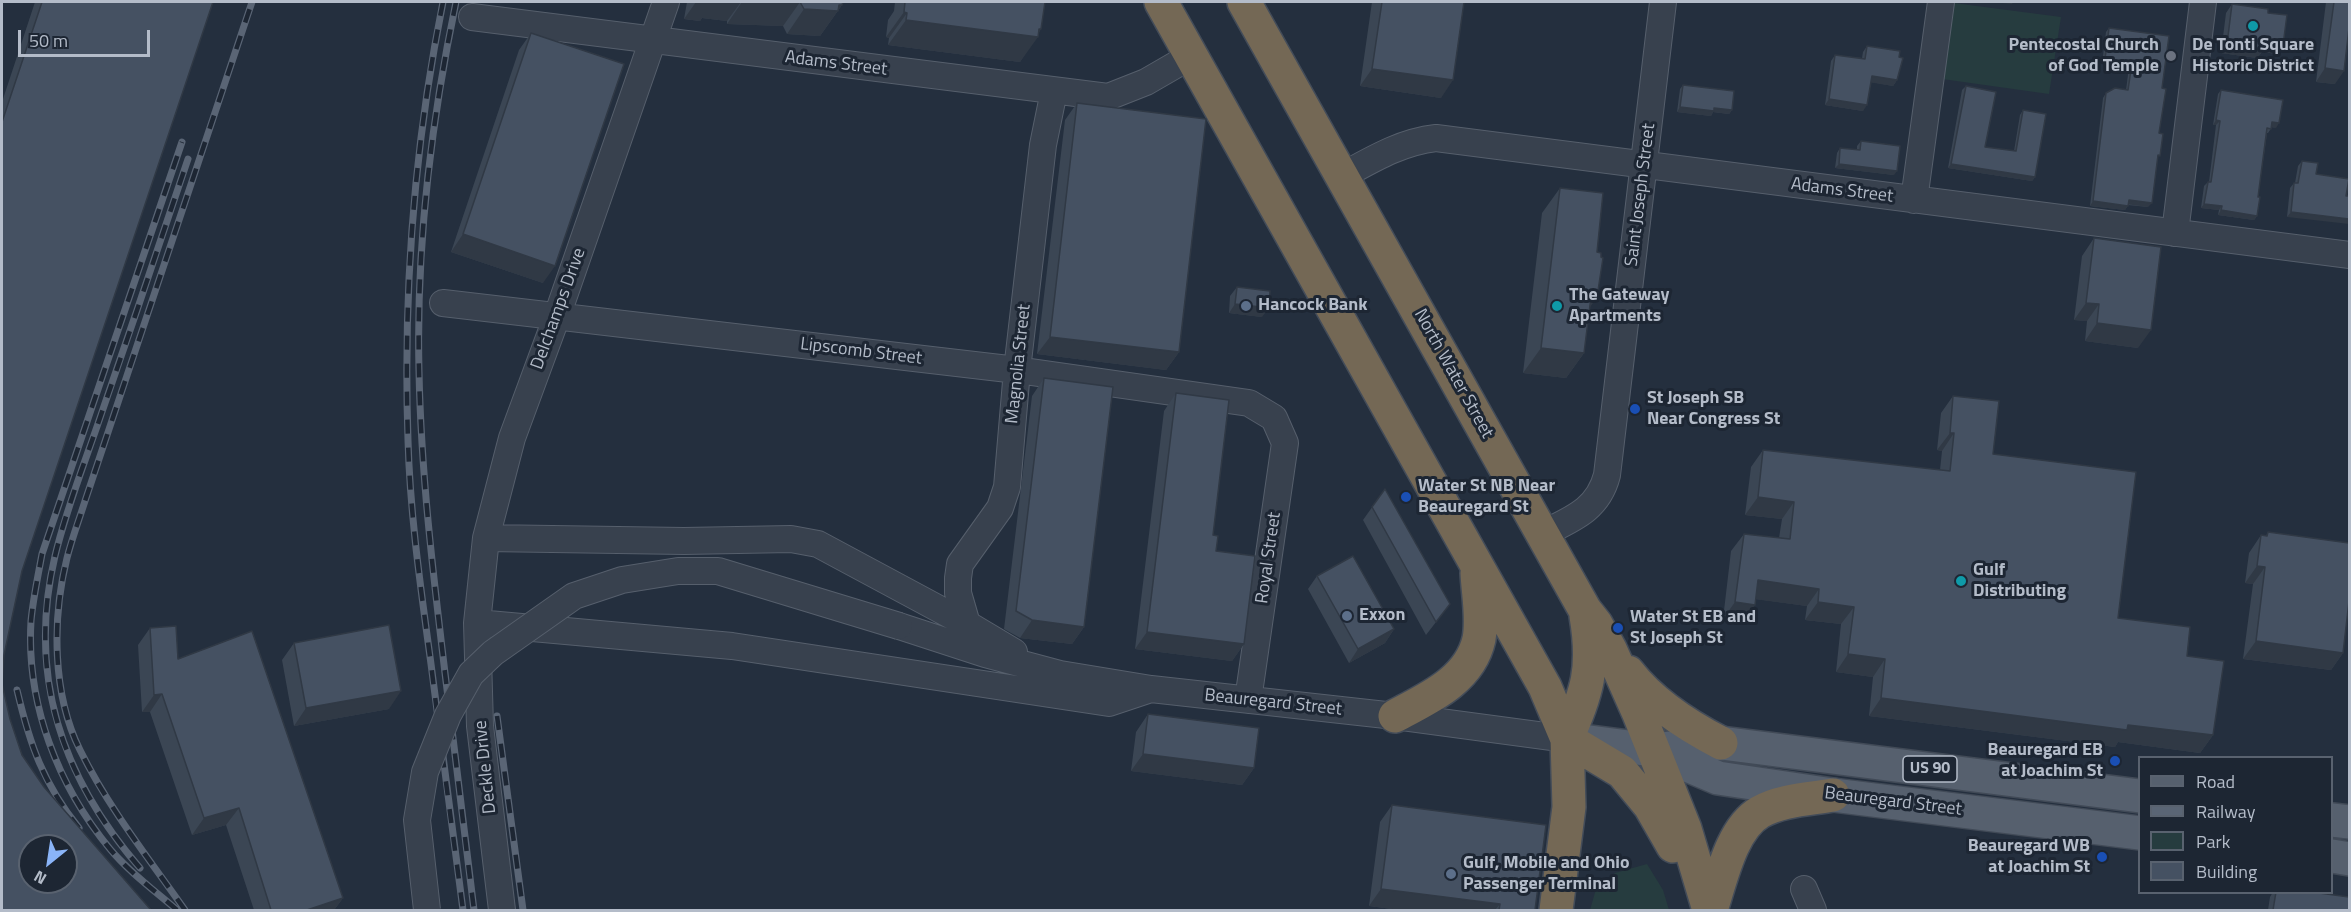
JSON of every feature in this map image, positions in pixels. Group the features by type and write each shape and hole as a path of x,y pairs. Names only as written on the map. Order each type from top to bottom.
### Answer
{"highway":[{"path":"1161,2 1527,652 1567,739 1622,772 1643,797 1710,910"},
{"path":"1182,2 1247,120 1265,189"},
{"name":"North Water Street","path":"1244,2 1542,534 1610,649 1685,829 1710,910"},
{"path":"1395,716 1432,696 1459,676 1475,652 1480,623 1476,565"},
{"path":"1556,910 1569,807 1567,739 1588,683 1590,647 1585,610"},
{"path":"1610,649 1633,678 1660,704 1689,726 1721,743"},
{"name":"US 90","path":"1710,910 1730,852 1744,826 1759,812 1773,806 1833,795"}],"main road":[{"name":"Beauregard Street","path":"1567,739 1652,750 1721,743 2138,796"},
{"name":"Beauregard Street","path":"1652,750 1718,778 1833,795 2131,830"},
{"path":"2333,819 2349,822"},
{"path":"2333,837 2349,839"},
{"path":"2333,856 2349,859"}],"street":[{"name":"Delchamps Drive","path":"477,623 486,538 513,438 666,2"},
{"name":"Saint Joseph Street","path":"1542,534 1590,507 1604,488 1607,475 1663,2"},
{"path":"1914,200 1941,2"},
{"path":"2175,233 2203,2"},
{"name":"Adams Street","path":"472,17 1108,97 1146,82 1191,56"},
{"name":"Magnolia Street","path":"967,624 958,593 960,564 994,518 1005,496 1043,145 1054,91"},
{"name":"Adams Street","path":"1342,176 1382,154 1411,142 1436,138 2349,255"},
{"name":"Lipscomb Street","path":"443,303 1017,370 1249,403 1274,418"},
{"name":"Royal Street","path":"1248,700 1285,443 1274,418"},
{"path":"486,538 790,539 818,544 967,624 1000,645 1060,674"},
{"name":"Beauregard Street","path":"427,910 417,820 425,772 447,715 471,674 493,653 574,596 622,580 678,572 718,571 985,654 1060,674 1151,689 1395,716 1567,739"},
{"path":"477,623 732,646 1108,703 1151,689"},
{"name":"Deckle Drive","path":"477,623 480,726 502,910"}],"green space":[{"path":"1946,2 2061,17 2049,94 1935,78"},
{"path":"1647,864 1663,890 1669,910 1590,910 1596,889 1615,873"}],"building":[{"path":"42,2 213,2 22,571 4,655 2,684 2,122"},
{"path":"800,2 843,2 839,5 838,11 804,9"},
{"path":"905,2 1045,2 1038,37 906,20"},
{"path":"1382,2 1464,2 1453,80 1372,69"},
{"path":"2334,2 2349,2 2349,28 2344,71 2325,68"},
{"path":"2232,4 2268,9 2268,13 2287,15 2283,45 2264,42 2264,49 2227,44"},
{"path":"2109,28 2169,36 2162,88 2166,89 2159,133 2163,134 2152,203 2129,200 2128,206 2093,201 2106,93 2115,88 2128,90 2132,63 2105,59"},
{"path":"531,33 624,64 555,266 463,234"},
{"path":"1867,46 1900,51 1899,57 1903,58 1897,80 1872,76 1867,105 1829,99 1835,55 1865,59"},
{"path":"1683,85 1734,91 1732,110 1714,108 1714,111 1680,107"},
{"path":"1966,86 1996,92 1985,147 2016,151 2023,110 2046,114 2035,177 1951,164"},
{"path":"2221,90 2283,100 2279,123 2272,122 2271,129 2267,128 2257,216 2221,210 2222,206 2204,204 2208,182 2211,182 2220,121 2216,120"},
{"path":"1077,103 1206,119 1179,352 1050,337"},
{"path":"1861,141 1900,146 1897,171 1839,164 1840,148 1860,150"},
{"path":"2302,161 2318,163 2316,174 2349,179 2346,196 2349,196 2349,219 2291,212 2294,183 2298,183"},
{"path":"1560,188 1603,193 1597,252 1601,253 1603,258 1597,297 1591,297 1584,353 1541,348"},
{"path":"2094,238 2161,247 2151,330 2097,323 2099,304 2086,303"},
{"path":"1237,287 1270,291 1269,308 1235,304"},
{"path":"1044,378 1113,387 1084,627 1032,620 1016,611"},
{"path":"1176,393 1229,400 1213,535 1218,536 1216,551 1255,556 1244,644 1147,632"},
{"name":"Gulf Distributing","path":"1953,396 1999,401 1993,454 2136,472 2118,618 2190,627 2187,656 2224,661 2213,735 2128,725 2127,730 1881,698 1885,659 1848,654 1854,607 1818,602 1819,589 1758,580 1755,605 1735,602 1744,534 1790,539 1794,502 1758,497 1763,450 1950,471 1954,433 1950,433"},
{"path":"1385,489 1450,604 1436,622 1372,507"},
{"path":"2268,532 2349,543 2349,601 2343,653 2256,641 2265,567 2257,566 2261,535 2267,536"},
{"path":"1353,556 1394,629 1358,649 1317,576"},
{"path":"389,625 401,691 306,708 294,643"},
{"path":"176,626 178,659 252,631 343,898 307,910 271,910 239,808 204,818 162,694 154,695 150,628"},
{"path":"2,684 22,755 44,787 151,910 2,910"},
{"path":"1148,714 1259,728 1254,768 1143,754"},
{"name":"Gulf, Mobile and Ohio Passenger Terminal","path":"1392,805 1546,825 1535,910 1499,910 1500,904 1381,889"},
{"path":"2276,894 2327,894 2349,897 2349,910 2273,910"}],"railway":[{"path":"185,910 103,792 80,750 64,705 57,656 57,630 62,581 73,536 252,2"},
{"path":"443,2 425,111 413,220 407,330 408,440 416,552 463,910"},
{"path":"456,2 439,93 427,185 420,278 419,371 422,447 432,560 474,910"},
{"path":"177,910 110,849 91,825 61,771 40,713 34,683 31,621 42,554 182,142"},
{"path":"140,868 89,798 71,761 57,722 49,683 45,642 47,600 65,519 188,159"},
{"path":"17,690 39,763 56,795 79,828"},
{"path":"497,716 523,910"}],"place":[{"name":"De Tonti Square Historic District","path":"2253,26"},
{"name":"Pentecostal Church of God Temple","path":"2171,56"},
{"name":"Hancock Bank","path":"1246,306"},
{"name":"The Gateway Apartments","path":"1557,306"},
{"name":"St Joseph SB Near Congress St","path":"1635,409"},
{"name":"Water St NB Near Beauregard St","path":"1406,497"},
{"name":"Gulf Distributing","path":"1961,581"},
{"name":"Exxon","path":"1347,616"},
{"name":"Water St EB and St Joseph St","path":"1618,628"},
{"name":"Beauregard EB at Joachim St","path":"2115,761"},
{"name":"Beauregard WB at Joachim St","path":"2102,857"},
{"name":"Gulf, Mobile and Ohio Passenger Terminal","path":"1451,874"}]}
